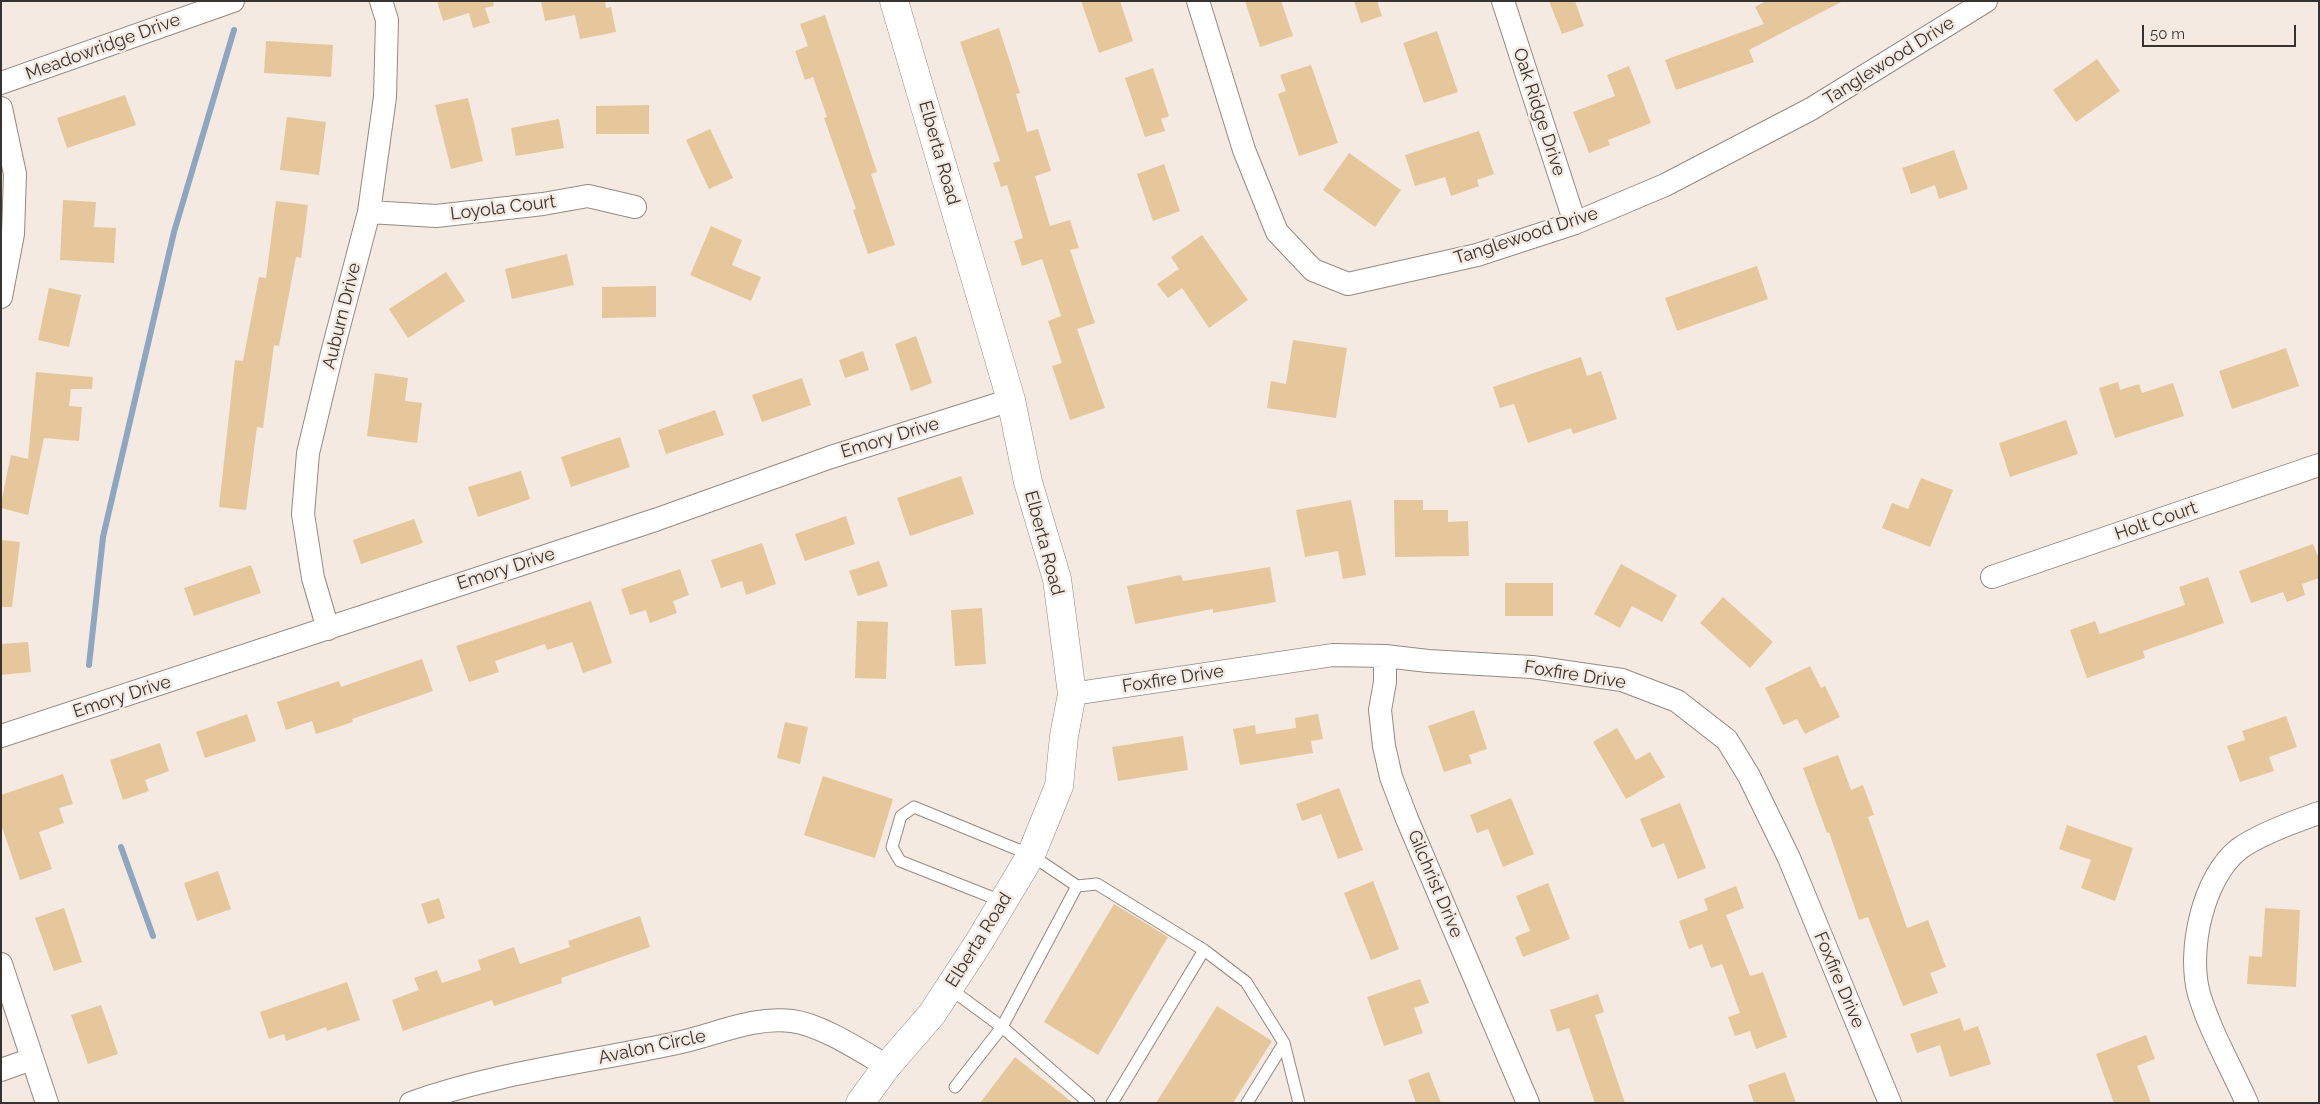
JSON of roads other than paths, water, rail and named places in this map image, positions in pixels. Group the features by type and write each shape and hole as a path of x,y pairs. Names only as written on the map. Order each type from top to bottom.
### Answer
{"street":[{"name":"Meadowridge Drive","path":"1,83 233,1"},
{"name":"Auburn Drive","path":"328,629 313,578 302,514 308,453 369,212 385,97 387,20 382,1"},
{"name":"Elberta Road","path":"860,1103 887,1066 932,1014 1032,855 1058,786 1064,736 1072,694 1057,579 1028,482 1011,400 894,1"},
{"name":"Tanglewood Drive","path":"1198,1 1244,150 1277,232 1313,270 1348,284 1477,255 1575,223 1665,185 1811,109 1986,1"},
{"name":"Oak Ridge Drive","path":"1503,1 1575,223"},
{"path":"1,108 15,174 13,234 1,297"},
{"name":"Loyola Court","path":"369,212 436,216 543,204 588,196 635,207"},
{"name":"Emory Drive","path":"1,736 658,519 831,457 1011,400"},
{"name":"Holt Court","path":"1992,577 2319,465"},
{"name":"Foxfire Drive","path":"1072,694 1333,655 1385,656 1428,661 1532,667 1622,680 1677,701 1727,740 1749,776 1789,858 1890,1103"},
{"name":"Gilchrist Drive","path":"1385,656 1380,710 1391,776 1407,819 1528,1103"},
{"path":"2247,1103 2199,993 2196,964 2197,944 2204,905 2218,871 2239,849 2289,823 2319,813"},
{"path":"1,964 47,1103"},
{"name":"Avalon Circle","path":"410,1103 455,1087 682,1042 753,1022 792,1021 835,1035 887,1066"},
{"path":"1,1070 32,1060"}],"lane":[{"path":"1004,902 900,861 892,847 901,816 914,807 1032,855 1077,886 1097,884 1204,950 1246,982 1284,1043 1300,1103"},
{"path":"955,1087 1002,1027 1077,886"},
{"path":"1112,1103 1204,950"},
{"path":"949,988 1002,1027 1089,1103"},
{"path":"1246,1103 1284,1043"}],"waterway":[{"path":"89,665 103,537 174,232 234,30"},
{"path":"121,847 153,936"}]}
